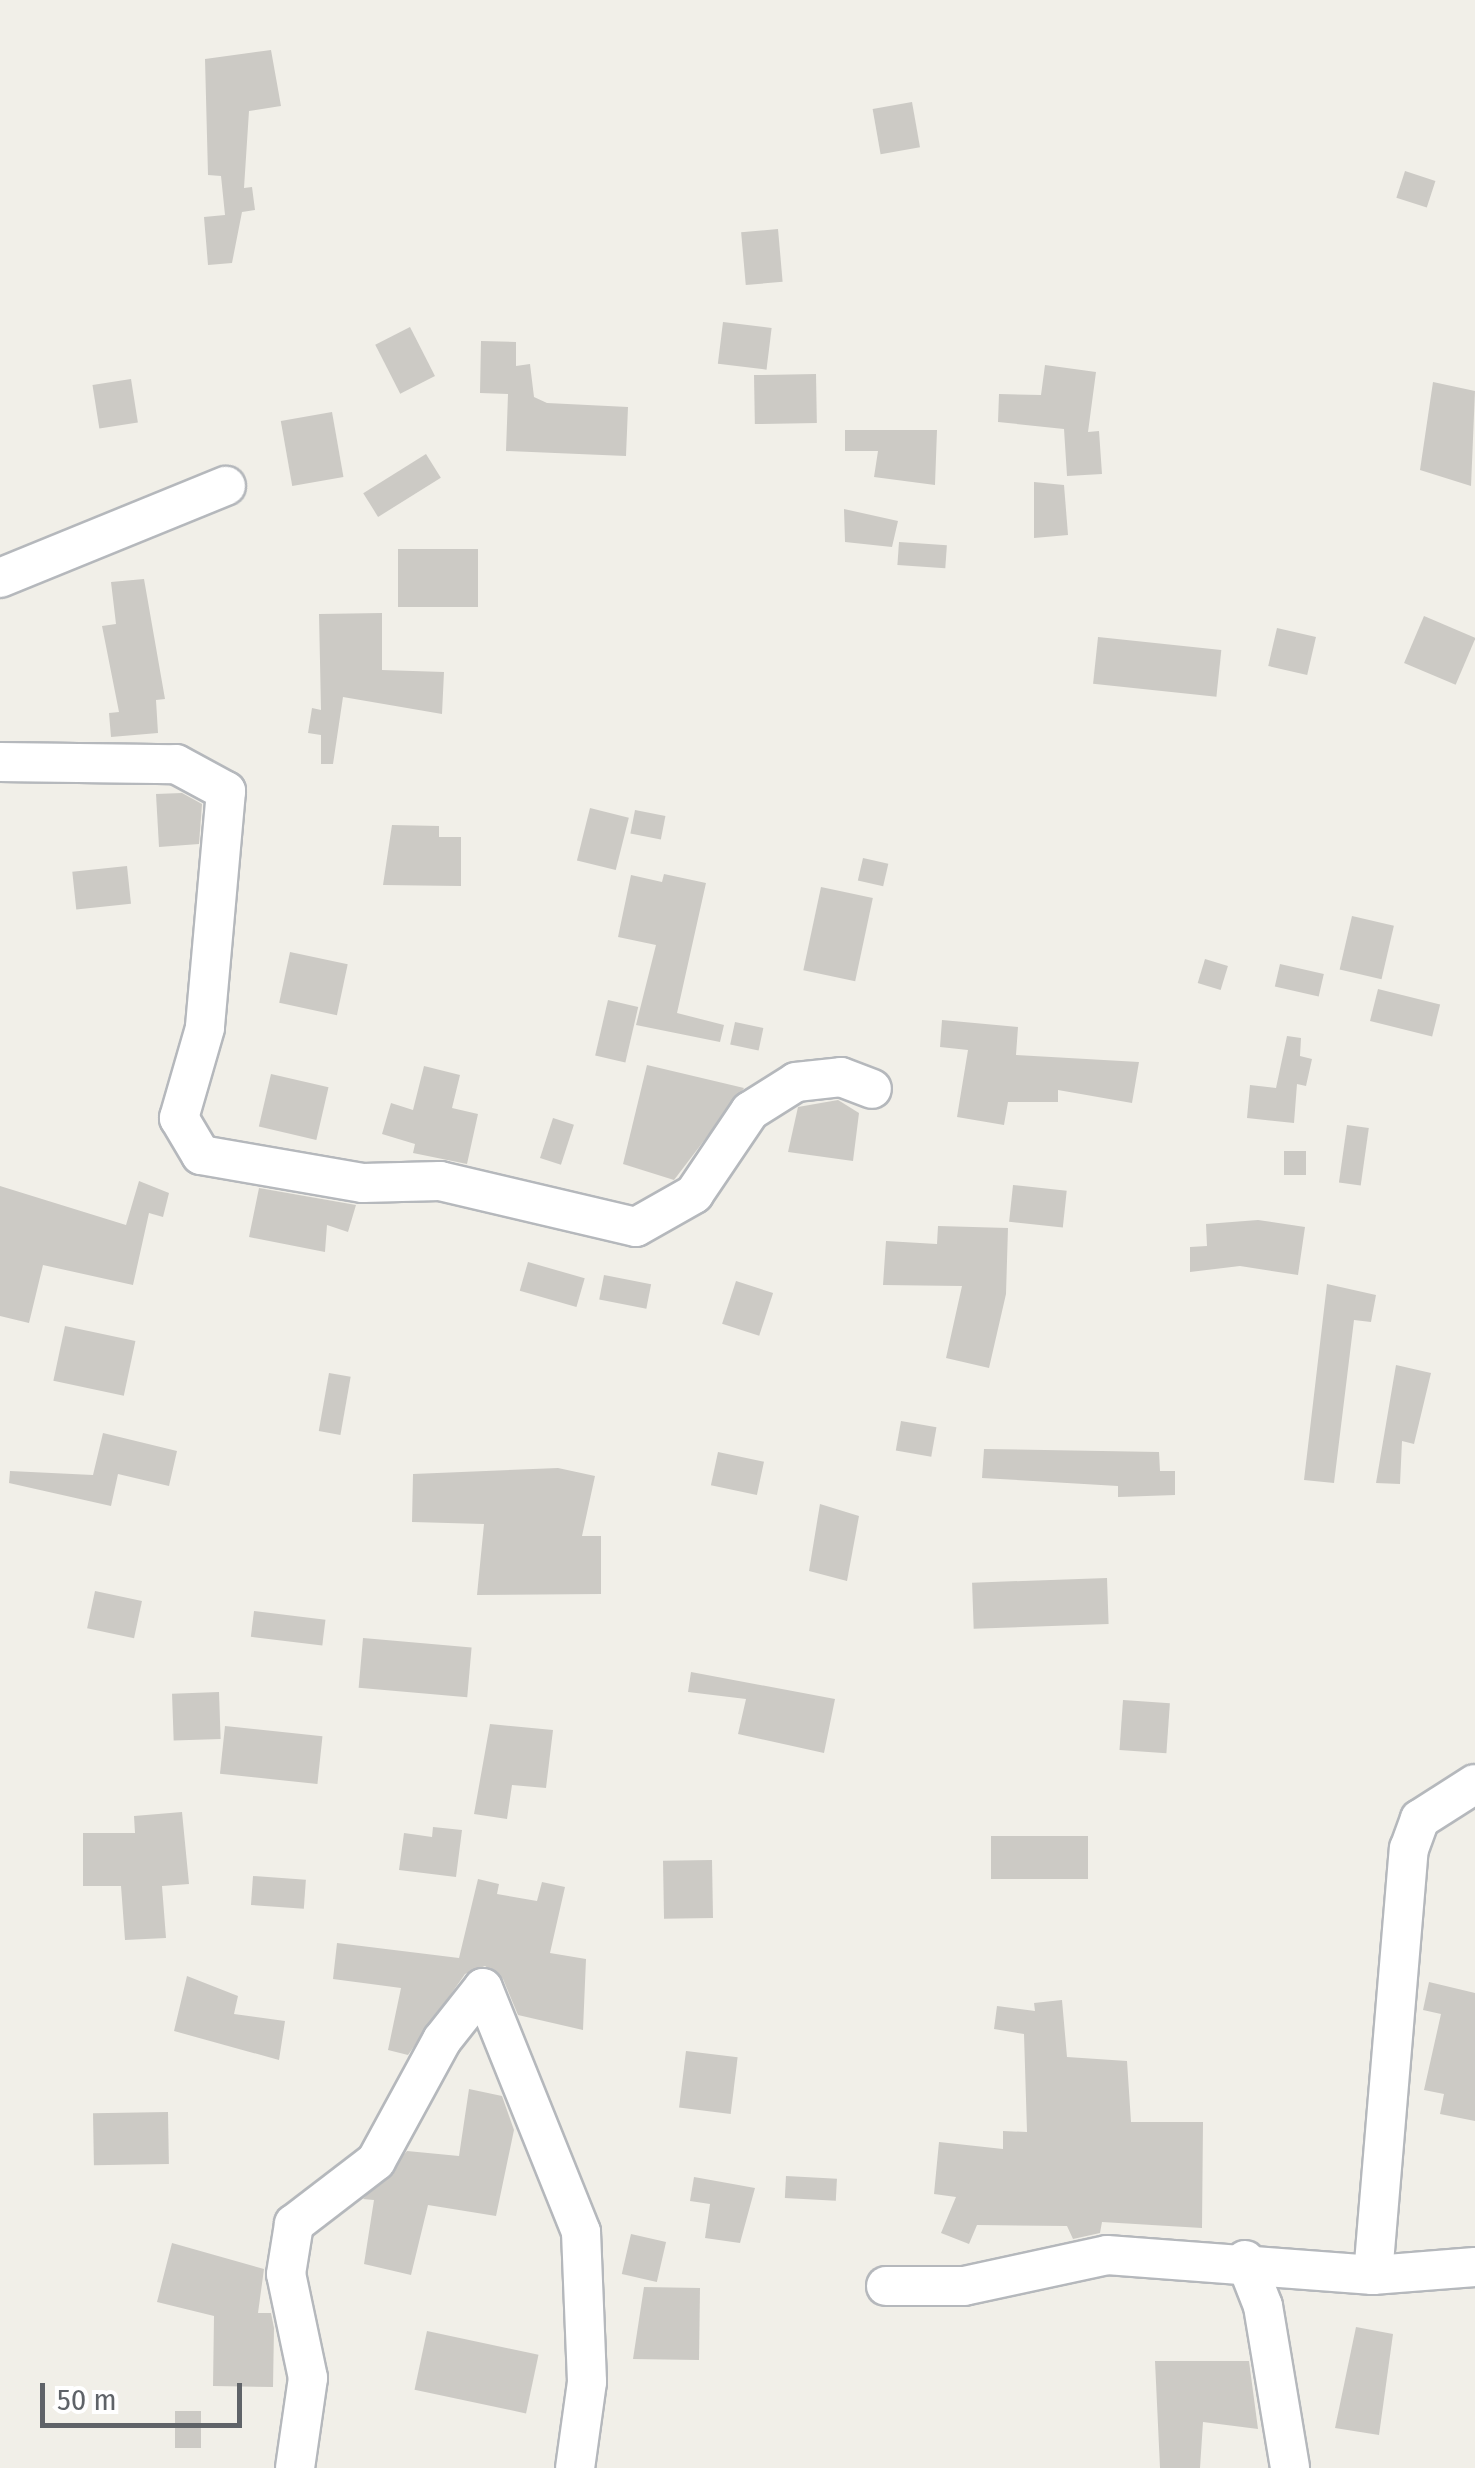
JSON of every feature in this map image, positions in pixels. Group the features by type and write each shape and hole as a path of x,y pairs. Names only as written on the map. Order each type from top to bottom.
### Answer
{"street":[{"path":"0,578 226,486"},
{"path":"0,762 176,764 226,791 205,1028 179,1118 201,1155 363,1183 440,1181 636,1227 694,1194 750,1111 796,1082 841,1077 872,1089"},
{"path":"1374,2275 1409,1850 1420,1819 1475,1784"},
{"path":"295,2468 308,2378 286,2274 294,2224 376,2161 483,1988 581,2232 588,2382 575,2468"},
{"path":"886,2286 964,2286 1107,2255 1245,2260 1374,2275 1475,2268"},
{"path":"1245,2260 1263,2306 1290,2468"}],"building":[{"path":"271,50 281,106 249,111 244,188 252,187 255,210 242,212 232,263 208,265 204,217 225,215 221,176 208,175 205,59"},
{"path":"912,102 920,147 881,154 873,109"},
{"path":"1405,171 1435,181 1427,208 1396,198"},
{"path":"778,229 783,282 746,285 741,232"},
{"path":"723,322 772,328 767,370 718,364"},
{"path":"410,327 435,376 400,394 375,345"},
{"path":"481,341 516,342 516,366 530,364 534,397 547,403 628,407 626,456 506,451 508,394 480,393"},
{"path":"1045,365 1096,372 1088,432 1099,431 1102,474 1067,476 1064,429 998,422 999,394 1041,395"},
{"path":"816,374 817,423 755,424 754,375"},
{"path":"131,379 138,422 99,429 92,385"},
{"path":"1433,382 1475,391 1471,486 1420,470"},
{"path":"332,412 343,477 292,486 281,421"},
{"path":"845,430 937,430 935,485 874,477 878,451 845,451"},
{"path":"426,454 441,478 378,517 363,493"},
{"path":"1034,482 1064,485 1068,535 1034,538"},
{"path":"844,509 898,521 892,547 845,542"},
{"path":"899,542 947,545 945,568 897,565"},
{"path":"398,549 478,549 478,607 398,607"},
{"path":"144,579 165,699 156,700 158,733 111,737 109,713 119,712 102,626 116,624 111,582"},
{"path":"382,613 382,670 444,672 442,714 343,697 333,764 321,764 321,735 308,733 312,708 321,710 319,614"},
{"path":"1424,616 1475,638 1456,685 1404,663"},
{"path":"1277,628 1316,637 1307,675 1268,666"},
{"path":"1098,637 1221,650 1216,697 1093,684"},
{"path":"182,793 202,804 199,844 159,847 156,794"},
{"path":"590,808 629,818 616,870 577,860"},
{"path":"635,810 665,816 661,839 630,834"},
{"path":"392,825 439,826 439,837 461,837 461,886 383,885"},
{"path":"863,858 888,864 883,886 858,880"},
{"path":"127,866 131,904 76,910 72,872"},
{"path":"664,874 706,883 677,1013 724,1025 720,1042 636,1025 656,945 618,937 631,875 662,882"},
{"path":"821,887 873,898 855,981 803,970"},
{"path":"1352,916 1394,926 1382,979 1340,970"},
{"path":"290,952 348,964 337,1015 279,1003"},
{"path":"1205,959 1228,966 1221,990 1198,983"},
{"path":"1280,964 1324,974 1319,997 1275,986"},
{"path":"1378,989 1440,1004 1432,1037 1370,1021"},
{"path":"608,1000 638,1007 625,1063 595,1056"},
{"path":"942,1020 1018,1027 1016,1055 1139,1062 1132,1103 1058,1090 1058,1102 1008,1102 1004,1125 957,1117 968,1050 940,1047"},
{"path":"735,1022 763,1028 759,1051 730,1044"},
{"path":"1287,1036 1301,1038 1300,1056 1312,1059 1306,1086 1297,1084 1294,1123 1247,1118 1250,1085 1276,1088"},
{"path":"647,1065 744,1088 674,1180 623,1164"},
{"path":"424,1066 460,1075 452,1108 478,1114 467,1164 413,1153 415,1144 382,1134 391,1103 413,1110"},
{"path":"271,1074 328,1087 316,1140 259,1127"},
{"path":"838,1100 859,1113 853,1161 788,1152 798,1107"},
{"path":"553,1118 574,1125 561,1165 540,1158"},
{"path":"1347,1125 1369,1128 1361,1185 1339,1182"},
{"path":"1284,1151 1306,1151 1306,1175 1284,1175"},
{"path":"139,1181 169,1193 163,1217 149,1213 133,1285 43,1265 29,1323 0,1316 0,1186 126,1225"},
{"path":"1013,1185 1067,1191 1063,1227 1009,1222"},
{"path":"259,1188 356,1205 348,1232 327,1225 325,1252 249,1237"},
{"path":"1258,1220 1305,1227 1298,1275 1240,1266 1190,1272 1190,1247 1207,1246 1206,1224"},
{"path":"938,1226 1008,1228 1006,1294 989,1368 946,1358 962,1286 883,1285 886,1241 937,1244"},
{"path":"528,1262 585,1278 576,1307 520,1291"},
{"path":"604,1275 651,1284 646,1309 599,1300"},
{"path":"736,1281 773,1293 759,1336 722,1324"},
{"path":"1327,1284 1376,1295 1371,1322 1354,1320 1334,1483 1304,1480"},
{"path":"65,1326 135,1341 124,1396 53,1381"},
{"path":"1396,1365 1431,1373 1414,1444 1402,1441 1400,1484 1376,1483"},
{"path":"329,1373 351,1377 340,1435 319,1431"},
{"path":"901,1421 936,1427 931,1457 896,1451"},
{"path":"103,1433 177,1451 169,1486 118,1474 111,1506 9,1483 10,1471 93,1475"},
{"path":"984,1449 1159,1452 1160,1471 1175,1471 1175,1495 1118,1497 1118,1486 982,1478"},
{"path":"718,1452 764,1462 757,1495 711,1485"},
{"path":"558,1468 595,1476 582,1536 601,1536 601,1594 477,1595 484,1524 412,1522 413,1474"},
{"path":"820,1504 859,1516 847,1581 809,1571"},
{"path":"1107,1578 1109,1624 974,1629 972,1583"},
{"path":"95,1591 142,1601 134,1638 87,1628"},
{"path":"254,1611 325,1620 322,1646 251,1637"},
{"path":"363,1638 472,1647 467,1697 359,1688"},
{"path":"691,1672 835,1699 824,1753 738,1734 746,1699 688,1692"},
{"path":"219,1692 221,1739 174,1741 172,1694"},
{"path":"1123,1700 1170,1703 1166,1753 1120,1750"},
{"path":"490,1724 553,1730 546,1788 512,1785 507,1819 474,1814"},
{"path":"225,1726 322,1736 317,1784 220,1774"},
{"path":"182,1812 189,1884 162,1886 166,1938 125,1940 121,1886 83,1886 83,1833 135,1833 134,1816"},
{"path":"433,1827 462,1830 456,1877 399,1870 404,1833 432,1837"},
{"path":"991,1836 1088,1836 1088,1879 991,1879"},
{"path":"712,1860 713,1918 664,1919 663,1861"},
{"path":"253,1876 306,1880 304,1909 251,1905"},
{"path":"478,1879 499,1884 497,1894 537,1901 542,1882 565,1887 550,1953 586,1959 583,2030 518,2015 503,1979 485,1966 465,1974 408,2055 388,2050 401,1988 333,1979 337,1943 459,1958"},
{"path":"187,1976 238,1996 234,2014 285,2021 279,2060 174,2031"},
{"path":"1429,1982 1475,1993 1475,2121 1440,2114 1444,2094 1424,2090 1441,2014 1423,2010"},
{"path":"1062,2000 1067,2057 1127,2061 1131,2122 1203,2122 1202,2228 1102,2222 1100,2233 1073,2239 1067,2226 977,2225 969,2244 941,2233 956,2197 934,2194 939,2142 1003,2149 1003,2131 1027,2132 1024,2034 994,2029 997,2006 1035,2011 1034,2003"},
{"path":"686,2051 738,2057 731,2114 679,2108"},
{"path":"469,2089 502,2096 514,2130 496,2216 428,2205 411,2275 364,2264 374,2200 363,2199 407,2151 459,2156"},
{"path":"168,2112 169,2164 94,2165 93,2113"},
{"path":"786,2176 837,2179 836,2201 785,2198"},
{"path":"694,2177 755,2188 740,2243 705,2238 710,2204 690,2201"},
{"path":"631,2234 666,2242 657,2282 622,2274"},
{"path":"172,2243 264,2269 258,2313 271,2313 273,2387 213,2386 214,2316 157,2302"},
{"path":"644,2287 700,2288 699,2360 633,2359"},
{"path":"1356,2327 1393,2334 1379,2435 1335,2428"},
{"path":"427,2331 539,2355 526,2413 415,2390"},
{"path":"1155,2361 1249,2361 1258,2429 1203,2422 1200,2468 1160,2468"},
{"path":"175,2411 201,2411 201,2448 175,2448"}]}
